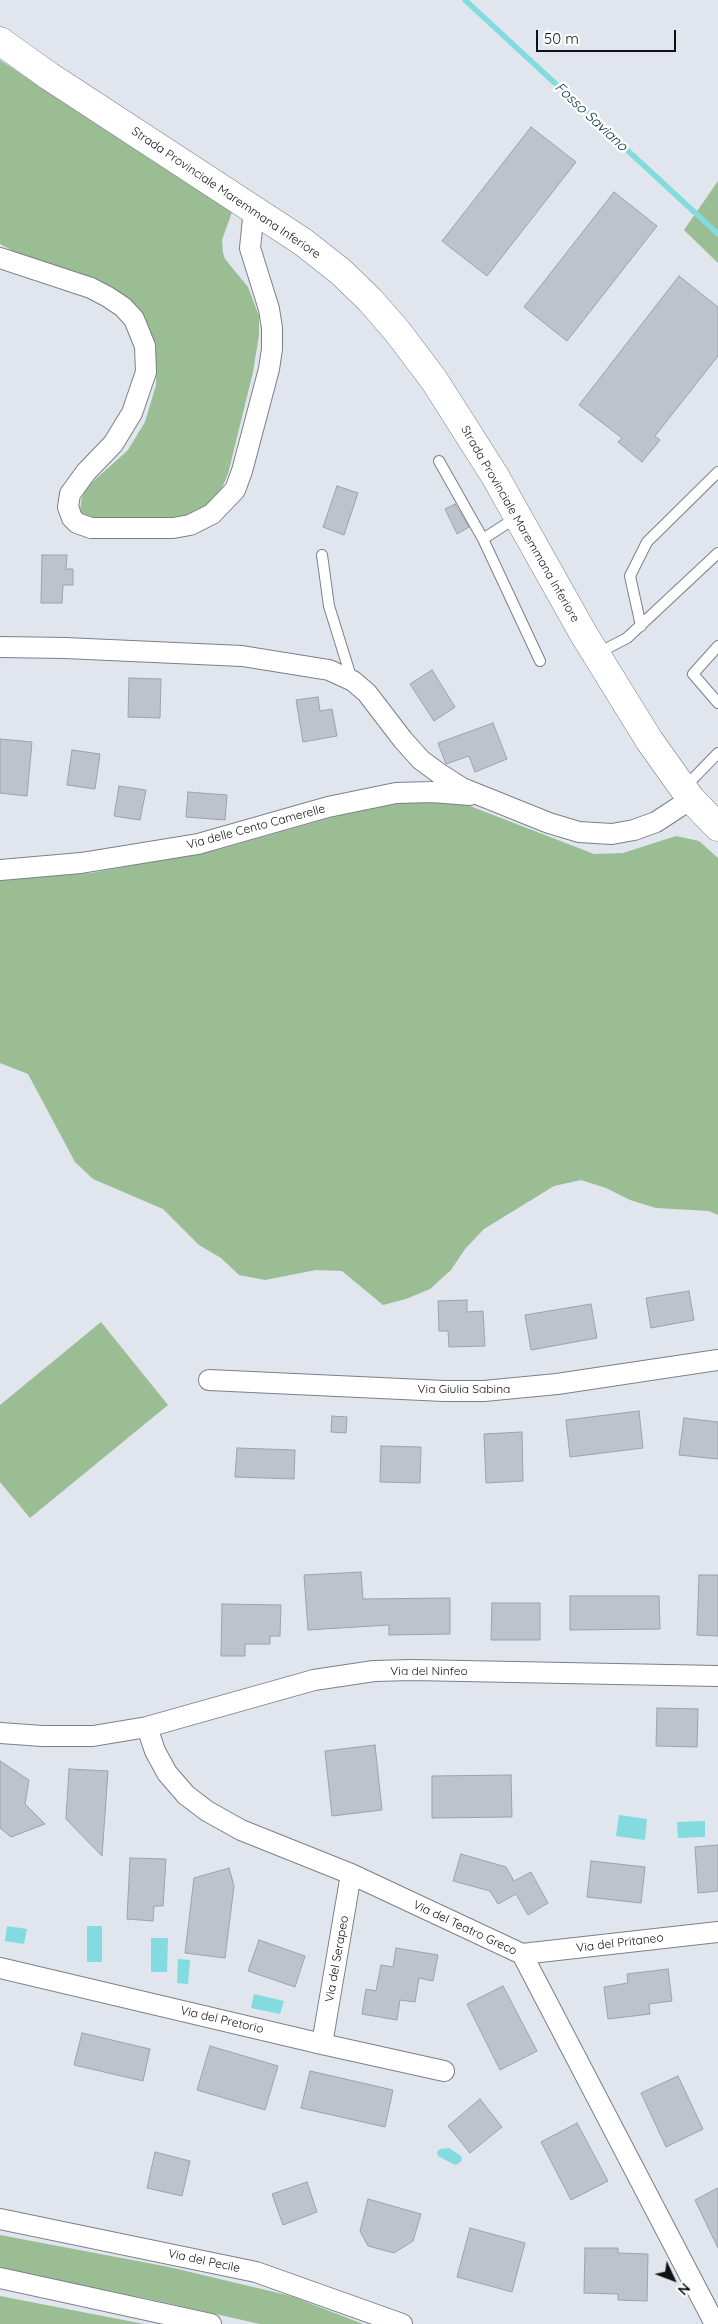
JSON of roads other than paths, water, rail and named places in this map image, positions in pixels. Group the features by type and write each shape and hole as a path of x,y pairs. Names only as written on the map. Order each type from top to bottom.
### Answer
{"main road":[{"name":"Strada Provinciale Maremmana Inferiore","path":"0,41 57,82 303,242 342,272 397,331 434,380 464,425 596,654 649,740 688,794 718,827"}],"street":[{"path":"0,258 91,288 108,297 134,319 145,346 146,372 132,413 113,444 86,472 70,494 67,502 72,518 77,523 91,528 173,528 190,525 204,519 218,509 235,490 242,471 269,369 272,349 270,318 250,248 254,209"},
{"name":"Via delle Cento Camerelle","path":"0,647 242,656 321,668 353,681 373,700 403,740 421,760 462,788 571,830 612,834 634,830 656,822 688,794"},
{"name":"Via delle Cento Camerelle","path":"0,870 99,861 198,844 328,807 396,793 432,792 482,796"},
{"name":"Via Giulia Sabina","path":"209,1380 444,1391 484,1391 558,1384 718,1360"},
{"name":"Via del Ninfeo","path":"0,1733 42,1736 93,1736 146,1727 314,1680 374,1671 412,1670 718,1676"},
{"name":"Via del Teatro Greco","path":"146,1727 155,1751 167,1773 186,1795 200,1806 251,1834 351,1874 522,1954 715,2324"},
{"name":"Via del Serapeo","path":"322,2044 351,1874"},
{"name":"Via del Pritaneo","path":"522,1954 718,1932"},
{"name":"Via del Pretorio","path":"0,1968 444,2071"},
{"name":"Via del Pecile","path":"0,2219 256,2272 402,2324"},
{"path":"0,2278 211,2324"}],"lane":[{"path":"439,461 483,539 540,661"},
{"path":"641,626 630,576 647,542 718,472"},
{"path":"483,539 518,516"},
{"path":"596,654 627,638 718,553"},
{"name":"Via delle Cento Camerelle","path":"322,555 330,606 353,681"},
{"path":"718,646 693,674 718,703"},
{"path":"688,794 718,753"}],"water":[{"path":"619,1815 647,1819 645,1840 616,1836"},
{"path":"705,1821 705,1837 678,1838 677,1822"},
{"path":"7,1926 27,1929 24,1944 5,1941"},
{"path":"87,1926 102,1926 102,1962 87,1962"},
{"path":"151,1938 168,1938 167,1972 151,1972"},
{"path":"178,1959 190,1960 188,1984 177,1983"},
{"path":"254,1994 284,2001 280,2014 251,2008"},
{"path":"449,2148 461,2156 462,2160 458,2164 455,2165 438,2156 437,2152 440,2149"}],"waterway":[{"name":"Fosso Saviano","path":"465,0 718,234"}]}
